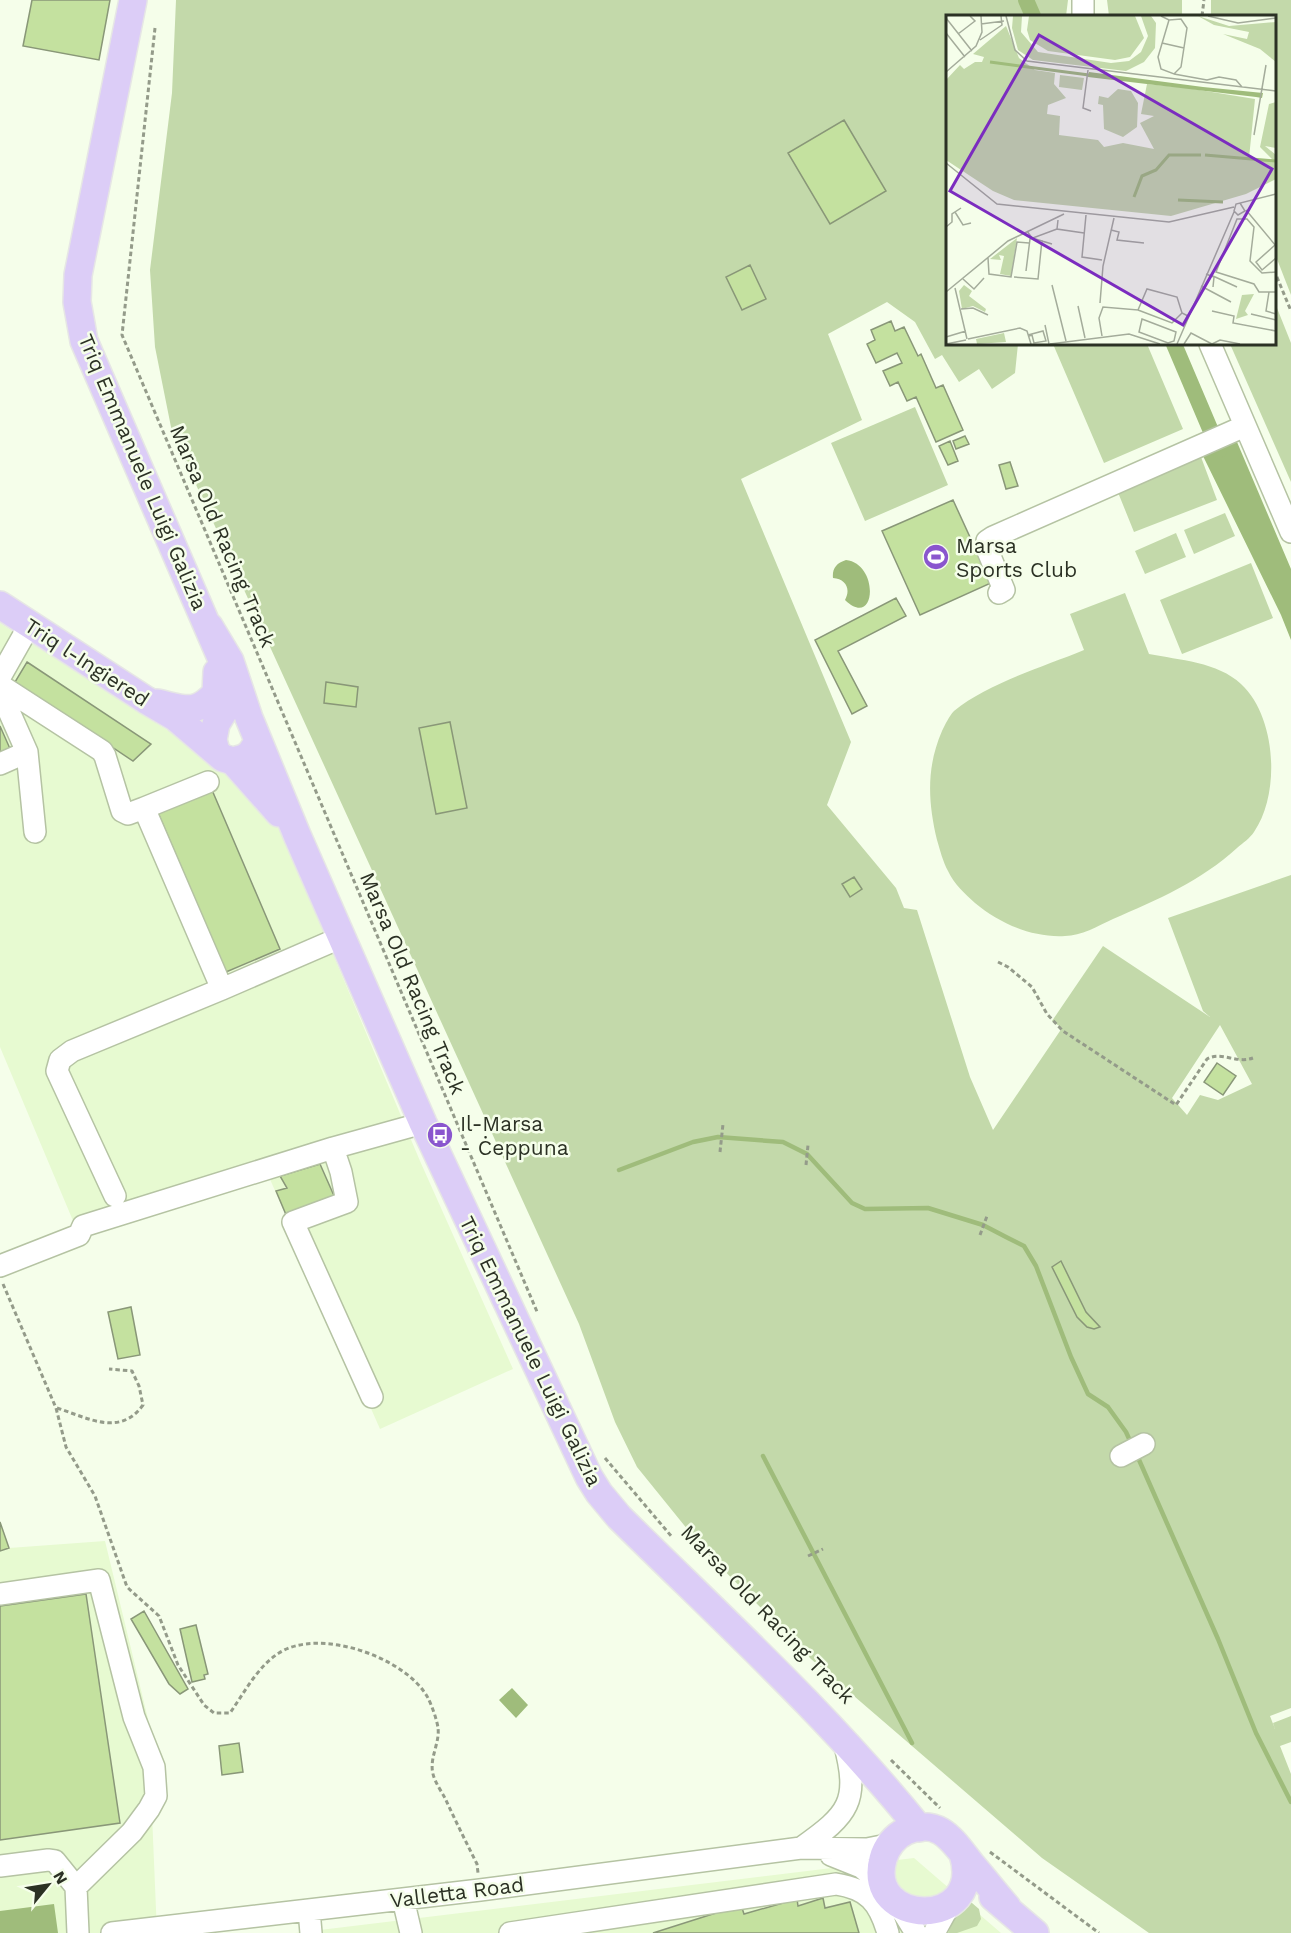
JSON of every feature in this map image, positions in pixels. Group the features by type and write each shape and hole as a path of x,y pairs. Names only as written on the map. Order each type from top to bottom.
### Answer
{"main road":[{"name":"Triq Emmanuele Luigi Galizia","path":"133,0 78,275 77,302 84,341 187,579 209,626 230,661 233,733 297,835 423,1123 571,1441 599,1493 619,1517 844,1740 886,1786 903,1835"},
{"path":"146,700 187,710 204,706 216,693 218,675 187,579"},
{"name":"Triq l-Ingiered","path":"0,605 175,717 233,733"},
{"path":"1007,1907 975,1851 954,1841 942,1832 903,1835 884,1855 881,1870 891,1895 920,1912 936,1911 955,1898 983,1890 1007,1907 1035,1933"},
{"path":"955,1898 975,1851"}],"street":[{"path":"1210,345 1291,532"},
{"path":"999,593 1004,590 987,549 987,542 993,537 1245,426"},
{"path":"0,677 30,624"},
{"path":"0,685 102,751 122,811 128,814 208,783"},
{"path":"0,691 27,752 35,832"},
{"path":"0,764 27,752"},
{"path":"144,808 222,989"},
{"path":"115,1196 57,1071 60,1060 72,1051 342,938"},
{"path":"0,1266 79,1235 83,1226 333,1148 423,1123"},
{"path":"333,1148 347,1202 293,1222 372,1397"},
{"path":"1122,1456 1144,1444"},
{"path":"0,1594 99,1580 134,1718 154,1767 156,1796 149,1809 132,1832 76,1887"},
{"path":"801,1848 835,1821 848,1802 852,1784 844,1740"},
{"name":"Valletta Road","path":"112,1933 480,1890 801,1848 867,1849 882,1846 903,1835"},
{"name":"Valletta Road","path":"801,1848 848,1860 866,1870 891,1895 916,1933"},
{"path":"0,1866 55,1861 76,1887 78,1933"},
{"path":"510,1933 836,1884 856,1888 866,1894 882,1913 888,1933"},
{"path":"934,1933 955,1898"},
{"path":"403,1899 411,1933"},
{"path":"309,1910 311,1933"}],"path":[{"path":"1202,15 1204,0"},
{"name":"Marsa Old Racing Track","path":"156,28 122,335 542,1323"},
{"path":"1276,273 1291,311"},
{"path":"998,962 1008,967 1032,987 1047,1014 1063,1030 1176,1105 1207,1059 1213,1056 1245,1061 1252,1058"},
{"path":"720,1152 723,1124"},
{"path":"806,1165 808,1145"},
{"path":"980,1235 987,1216"},
{"path":"0,1278 56,1408 66,1447 95,1496 127,1587 159,1616 178,1665 204,1705 214,1713 230,1713 256,1676 277,1654 294,1644 316,1642 358,1650 390,1662 418,1684 429,1699 439,1729 432,1757 433,1774 477,1864 480,1890"},
{"path":"56,1408 108,1424 124,1421 135,1415 143,1404 139,1386 132,1371 109,1369"},
{"name":"Marsa Old Racing Track","path":"601,1453 678,1544"},
{"path":"808,1556 823,1549"},
{"path":"884,1753 943,1810"},
{"path":"975,1851 1099,1933"}],"shaded area":[{"path":"176,0 1068,0 1066,15 946,15 946,345 1018,345 1015,373 992,389 979,369 959,382 942,355 935,359 915,322 887,302 828,334 862,420 741,479 851,742 827,805 896,888 904,908 917,910 970,1077 993,1130 1062,1028 1052,1021 1103,946 1210,1017 1203,1011 1168,918 1291,875 1291,1708 1270,1716 1275,1729 1273,1723 1291,1716 1291,1742 1280,1746 1291,1774 1291,1933 1149,1933 1042,1858 811,1659 705,1551 637,1467 615,1422 579,1324 172,432 155,347 150,270 172,93","holes":["1220,1025 1252,1084 1218,1100 1200,1095 1187,1115 1172,1098"]},
{"path":"1107,0 1182,0 1182,15 1109,15"},
{"path":"1211,0 1291,0 1291,295 1276,257 1276,15 1211,15"},
{"path":"1276,306 1291,343 1291,482 1230,345 1276,345"},
{"path":"1053,345 1147,345 1183,429 1104,463"},
{"path":"915,407 948,485 865,521 831,443"},
{"path":"1237,442 1291,569 1291,640 1203,456"},
{"path":"1201,457 1217,500 1134,532 1117,490"},
{"path":"1225,513 1235,536 1194,554 1184,530"},
{"path":"1176,533 1186,557 1145,574 1135,551"},
{"path":"846,560 857,564 865,572 869,582 868,602 863,607 855,607 845,600 846,585 841,580 833,578 835,567"},
{"path":"1251,563 1273,618 1182,654 1160,600"},
{"path":"1125,593 1149,654 1210,666 1232,677 1253,698 1262,715 1271,755 1271,776 1263,816 1254,832 1223,860 1194,880 1146,905 1077,934 1053,936 1028,932 1005,923 984,910 950,876 937,840 930,799 933,758 942,731 954,711 999,684 1084,650 1070,614"},
{"path":"0,623 225,767 282,833 420,1161 513,1369 380,1429 269,1177 79,1235 0,1047"},
{"path":"0,1522 9,1548 105,1541 148,1719 157,1933 0,1933"},
{"path":"512,1688 528,1705 516,1718 499,1700"},
{"path":"914,1858 1001,1933 295,1933"},
{"path":"965,1902 972,1903 979,1909 981,1919 977,1926 957,1933 948,1933 958,1908"},
{"path":"54,1904 58,1933 0,1933 0,1911"}],"building":[{"path":"32,0 110,0 99,60 23,46"},
{"path":"844,120 886,191 830,224 788,153"},
{"path":"750,265 766,299 742,310 726,277"},
{"path":"891,321 895,331 904,327 918,356 921,354 936,388 943,385 963,430 936,442 916,397 907,401 898,382 890,386 883,371 902,363 897,353 876,363 867,344 875,340 871,330"},
{"path":"965,436 969,444 956,449 953,441"},
{"path":"950,441 958,461 948,465 939,446"},
{"path":"1010,462 1018,486 1006,489 999,465"},
{"name":"Marsa Sports Club","path":"953,500 991,583 920,615 882,531"},
{"path":"896,598 906,616 838,651 867,706 852,714 815,640"},
{"path":"27,662 151,744 133,761 15,682"},
{"path":"326,682 358,687 356,707 324,703"},
{"path":"450,722 467,808 436,814 419,728"},
{"path":"0,726 11,751 0,756"},
{"path":"212,790 280,949 226,972 158,813"},
{"path":"854,877 862,889 850,897 842,884"},
{"path":"1217,1063 1236,1076 1223,1095 1204,1082"},
{"path":"320,1164 335,1198 287,1217 276,1191 287,1188 280,1176"},
{"path":"1061,1261 1086,1312 1100,1327 1094,1329 1087,1327 1077,1317 1052,1267"},
{"path":"131,1307 140,1355 118,1359 108,1312"},
{"path":"0,1522 9,1548 0,1551"},
{"path":"86,1594 120,1823 0,1840 0,1606"},
{"path":"144,1611 188,1689 180,1694 169,1684 131,1619"},
{"path":"196,1625 208,1674 204,1675 205,1679 192,1682 180,1629"},
{"path":"239,1743 243,1772 222,1775 219,1746"},
{"path":"823,1898 825,1908 850,1902 859,1933 653,1933 741,1905 744,1914 797,1899 798,1906"}],"waterway":[{"path":"1026,0 1033,15"},
{"path":"1174,345 1219,450"},
{"path":"619,1170 693,1142 718,1137 783,1142 807,1154 852,1203 865,1209 928,1208 983,1225 1024,1246 1036,1266 1071,1357 1088,1394 1108,1407 1131,1443"},
{"path":"1136,1453 1218,1639 1256,1733 1291,1802"},
{"path":"763,1456 912,1743"}],"place":[{"name":"Marsa Sports Club","path":"936,557"},
{"name":"Il-Marsa - Ċeppuna","path":"440,1135"}]}
